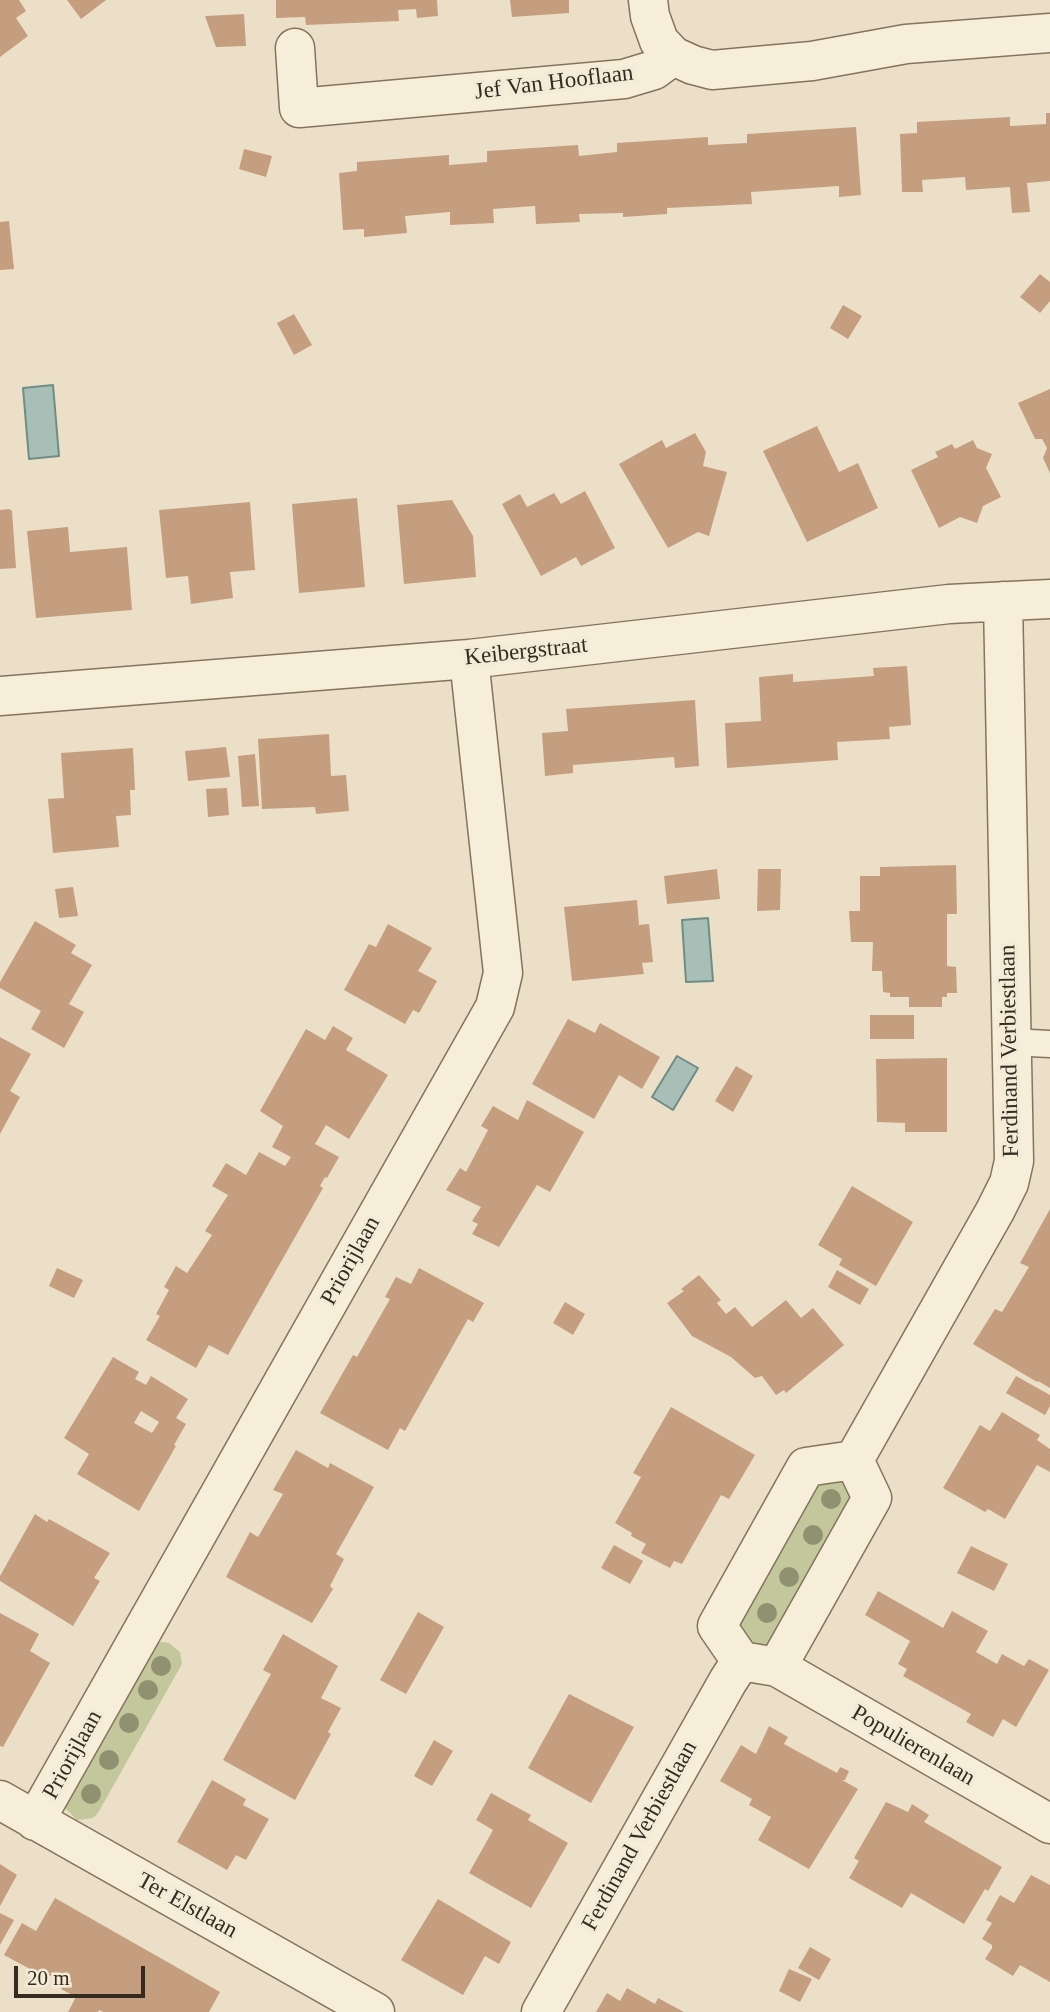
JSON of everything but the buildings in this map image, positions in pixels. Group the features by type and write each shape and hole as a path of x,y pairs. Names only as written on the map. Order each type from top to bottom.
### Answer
{"street":[{"path":"648,0 650,16 659,41 673,55 693,65 712,70 812,61 906,44 1050,33"},
{"name":"Jef Van Hooflaan","path":"295,48 284,109 624,79 654,70 673,55"},
{"name":"Keibergstraat","path":"0,696 469,659 949,604 1050,598"},
{"name":"Ferdinand Verbiestlaan","path":"541,2012 721,1692 759,1664 872,1498 854,1460 1009,1183 1014,1161 1003,601"},
{"name":"Priorijlaan","path":"35,1821 495,1007 503,973 469,659"},
{"path":"759,1664 717,1626 806,1467 854,1460"},
{"name":"Populierenlaan","path":"759,1664 1050,1824"},
{"name":"Ter Elstlaan","path":"0,1800 375,2012"}],"lane":[{"path":"1010,1042 1050,1044"}],"green space":[{"path":"854,1460 872,1498 777,1667 717,1626 806,1467"},
{"path":"154,1643 169,1643 180,1652 182,1664 98,1813 93,1818 77,1820 66,1809 66,1798"}],"water":[{"path":"53,385 59,456 29,459 23,388"},
{"path":"708,918 713,981 686,982 682,920"},
{"path":"677,1056 698,1068 673,1110 652,1097"}]}
